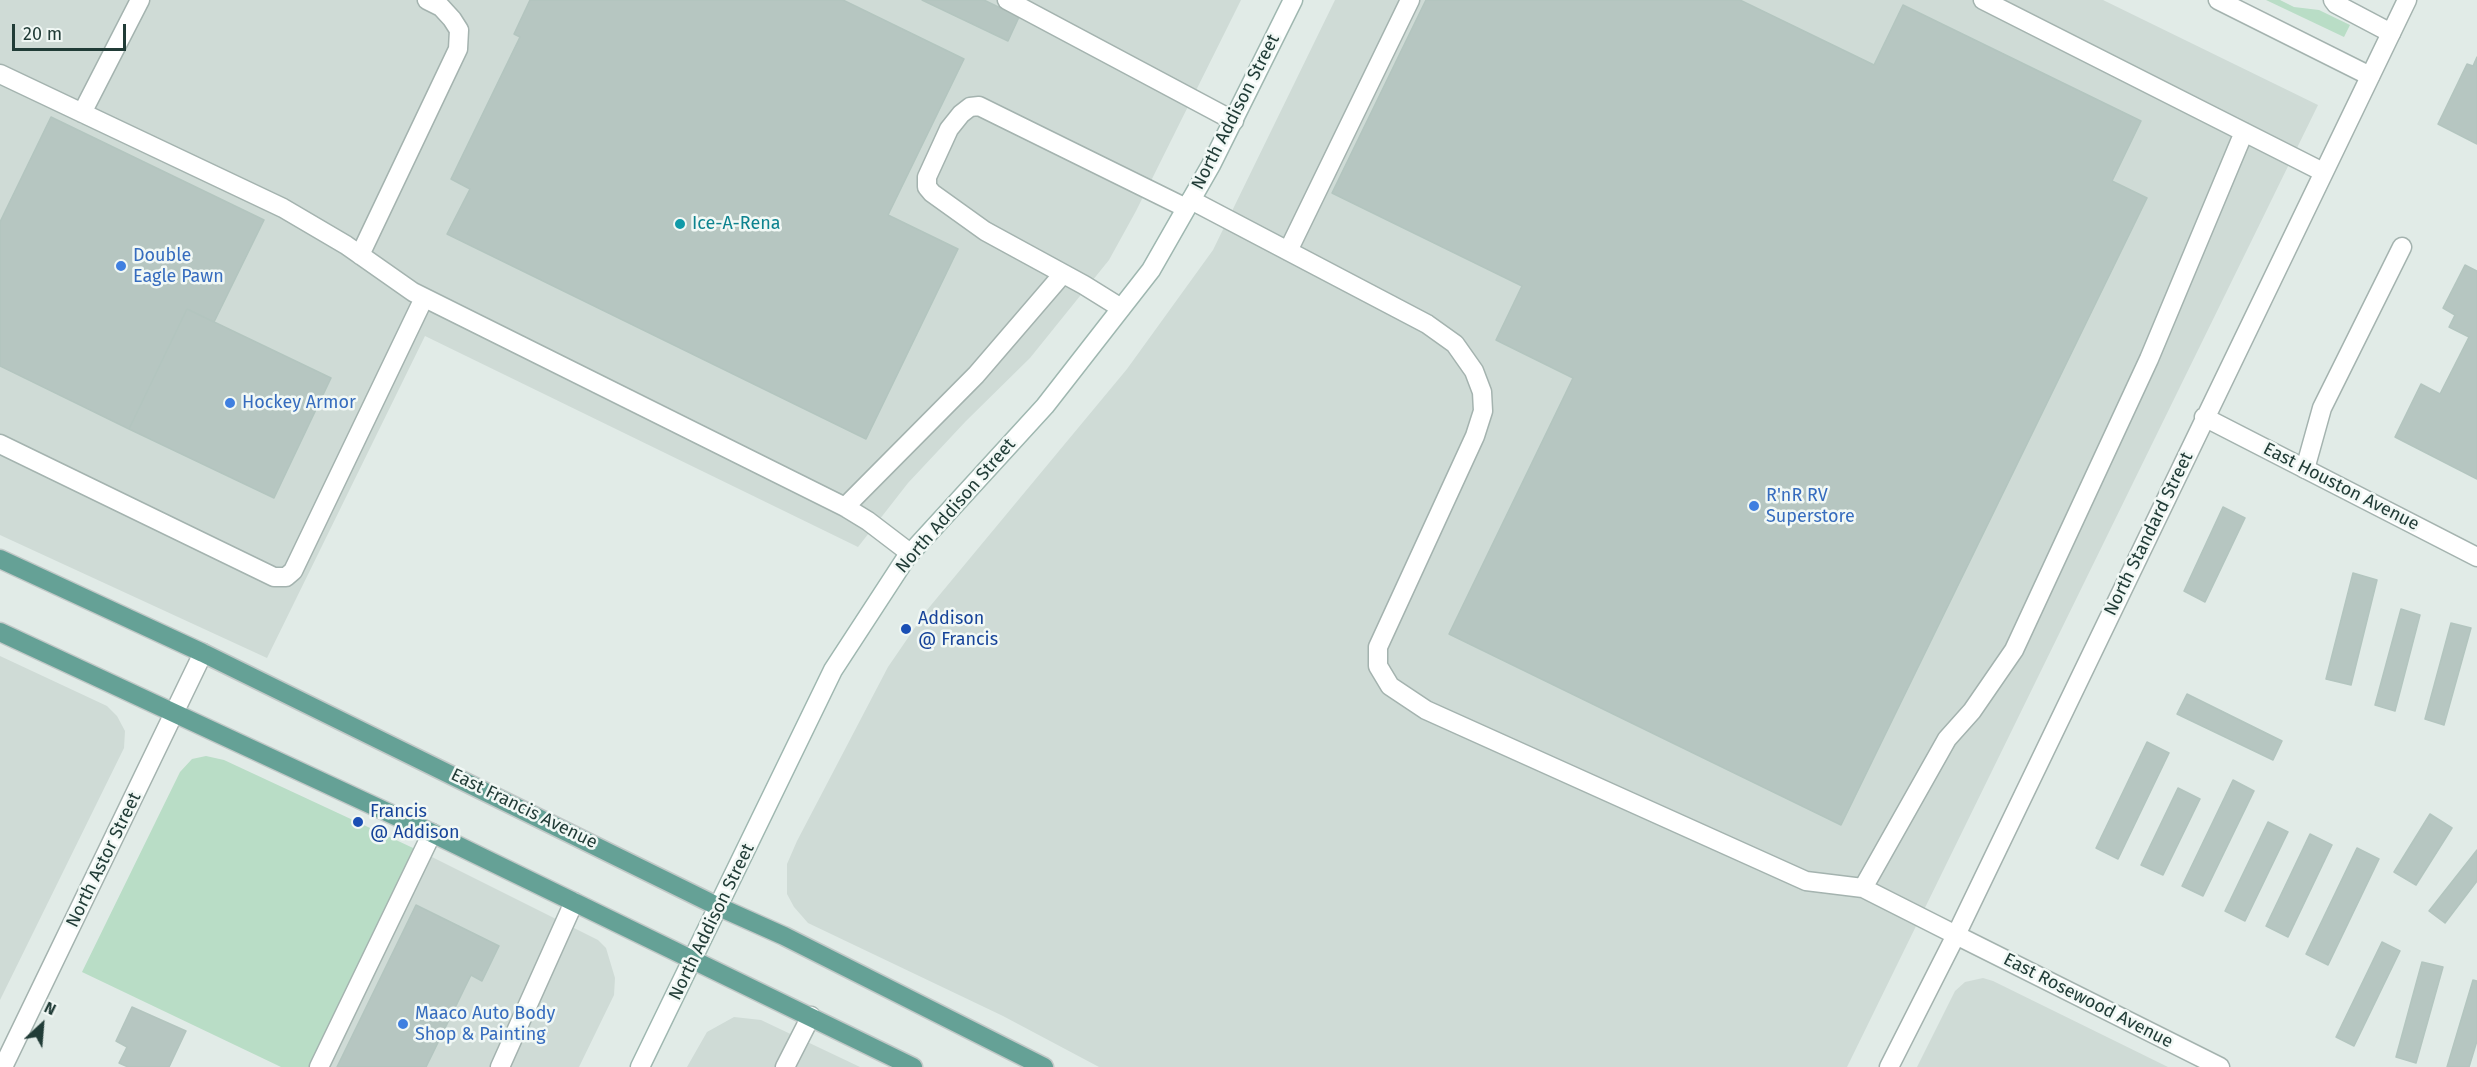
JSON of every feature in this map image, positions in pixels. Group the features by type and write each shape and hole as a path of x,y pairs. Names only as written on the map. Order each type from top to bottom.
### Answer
{"main road":[{"name":"East Francis Avenue","path":"0,559 203,653 719,907 784,936 1044,1067"},
{"path":"0,632 432,833 913,1067"}],"street":[{"path":"82,113 140,0"},
{"path":"360,255 458,49 459,30 452,18 441,7 427,0"},
{"path":"1007,0 1234,121"},
{"name":"North Addison Street","path":"640,1067 833,670 910,553 1045,406 1151,270 1234,121 1293,0"},
{"path":"1288,251 1410,0"},
{"path":"1983,0 2323,172"},
{"path":"2218,0 2370,76"},
{"path":"2333,0 2336,4 2391,33"},
{"name":"North Standard Street","path":"1890,1067 1956,935 2407,0"},
{"path":"2,80 82,113 283,207 424,298 844,507 868,521 910,553"},
{"name":"East Rosewood Avenue","path":"1062,275 985,231 927,187 927,177 949,129 960,114 970,107 979,106 1288,251 1427,324 1455,344 1474,371 1482,392 1484,411 1475,436 1378,647 1378,666 1390,686 1426,710 1806,881 1863,888 2220,1067"},
{"path":"1863,888 1947,739 1972,711 2014,650 2149,359 2244,132"},
{"path":"2305,469 2322,408 2402,247"},
{"path":"844,507 976,375 1062,275 1084,285 1120,308"},
{"path":"0,444 274,577 286,577 296,565 424,298"},
{"name":"East Houston Avenue","path":"2204,417 2477,557"},
{"name":"North Astor Street","path":"3,1067 203,653"},
{"path":"319,1067 432,833"},
{"path":"500,1067 574,902"},
{"path":"785,1067 811,1016"}],"shaded area":[{"path":"0,0 1241,0 1136,211 1109,260 1030,358 908,483 858,547 425,336 267,658 0,535"},
{"path":"1335,0 2103,0 2318,105 1847,1067 1099,1067 1003,1016 808,923 794,907 787,894 787,864 797,841 888,667 927,610 1127,369 1213,250"},
{"path":"0,656 107,706 117,716 125,731 124,748 0,1000"},
{"path":"426,854 598,940 606,948 615,978 614,995 579,1067 328,1067"},
{"path":"1983,978 2168,1067 1917,1067 1955,991 1965,982"},
{"path":"734,1017 761,1020 860,1067 687,1067 707,1032"}],"green space":[{"path":"2266,0 2280,0 2294,7 2319,10 2350,25 2344,37"},
{"path":"206,756 224,760 426,854 328,1067 281,1067 82,972 180,772 192,759"}],"building":[{"name":"Ice-A-Rena","path":"530,0 843,0 964,59 888,215 958,249 866,439 447,234 470,189 451,179 520,37 514,34"},
{"path":"922,0 984,0 1019,17 1008,41"},
{"name":"R'nR RV Superstore","path":"1426,0 1740,0 1874,65 1903,5 2141,121 2112,181 2147,198 1841,825 1449,634 1573,378 1496,340 1522,286 1332,193"},
{"path":"2477,57 2477,144 2438,124 2467,64 2473,66"},
{"name":"Double Eagle Pawn","path":"51,117 264,220 214,322 187,309 129,429 0,366 0,222"},
{"path":"2465,265 2477,271 2477,479 2395,437 2421,384 2440,394 2469,337 2449,327 2455,315 2443,308"},
{"name":"Hockey Armor","path":"187,309 331,378 274,498 129,429"},
{"path":"2223,507 2245,518 2205,602 2184,591"},
{"path":"2353,573 2377,580 2351,685 2326,679"},
{"path":"2401,609 2420,615 2395,711 2375,705"},
{"path":"2451,623 2471,628 2444,725 2425,719"},
{"path":"2187,694 2282,741 2273,760 2177,714"},
{"path":"2147,742 2169,753 2118,859 2096,848"},
{"path":"2233,780 2254,791 2203,896 2182,886"},
{"path":"2178,788 2200,799 2163,875 2141,865"},
{"path":"2430,814 2452,828 2416,885 2394,872"},
{"path":"2268,822 2288,832 2245,921 2225,911"},
{"path":"2310,834 2332,845 2288,937 2266,926"},
{"path":"2357,848 2379,859 2328,965 2306,954"},
{"path":"2477,850 2477,881 2445,923 2429,911"},
{"name":"Maaco Auto Body Shop & Painting","path":"416,905 499,946 482,981 471,975 426,1067 337,1067"},
{"path":"2382,942 2400,951 2354,1046 2336,1037"},
{"path":"2422,962 2443,967 2416,1063 2396,1057"},
{"path":"2473,980 2477,981 2477,1041 2469,1067 2447,1067"},
{"path":"132,1007 186,1031 169,1067 128,1067 119,1063 127,1047 116,1041"}],"place":[{"name":"Ice-A-Rena","path":"680,224"},
{"name":"Double Eagle Pawn","path":"121,266"},
{"name":"Hockey Armor","path":"230,403"},
{"name":"R'nR RV Superstore","path":"1754,506"},
{"name":"Addison @ Francis","path":"906,629"},
{"name":"Francis @ Addison","path":"358,822"},
{"name":"Maaco Auto Body Shop & Painting","path":"403,1024"}]}
